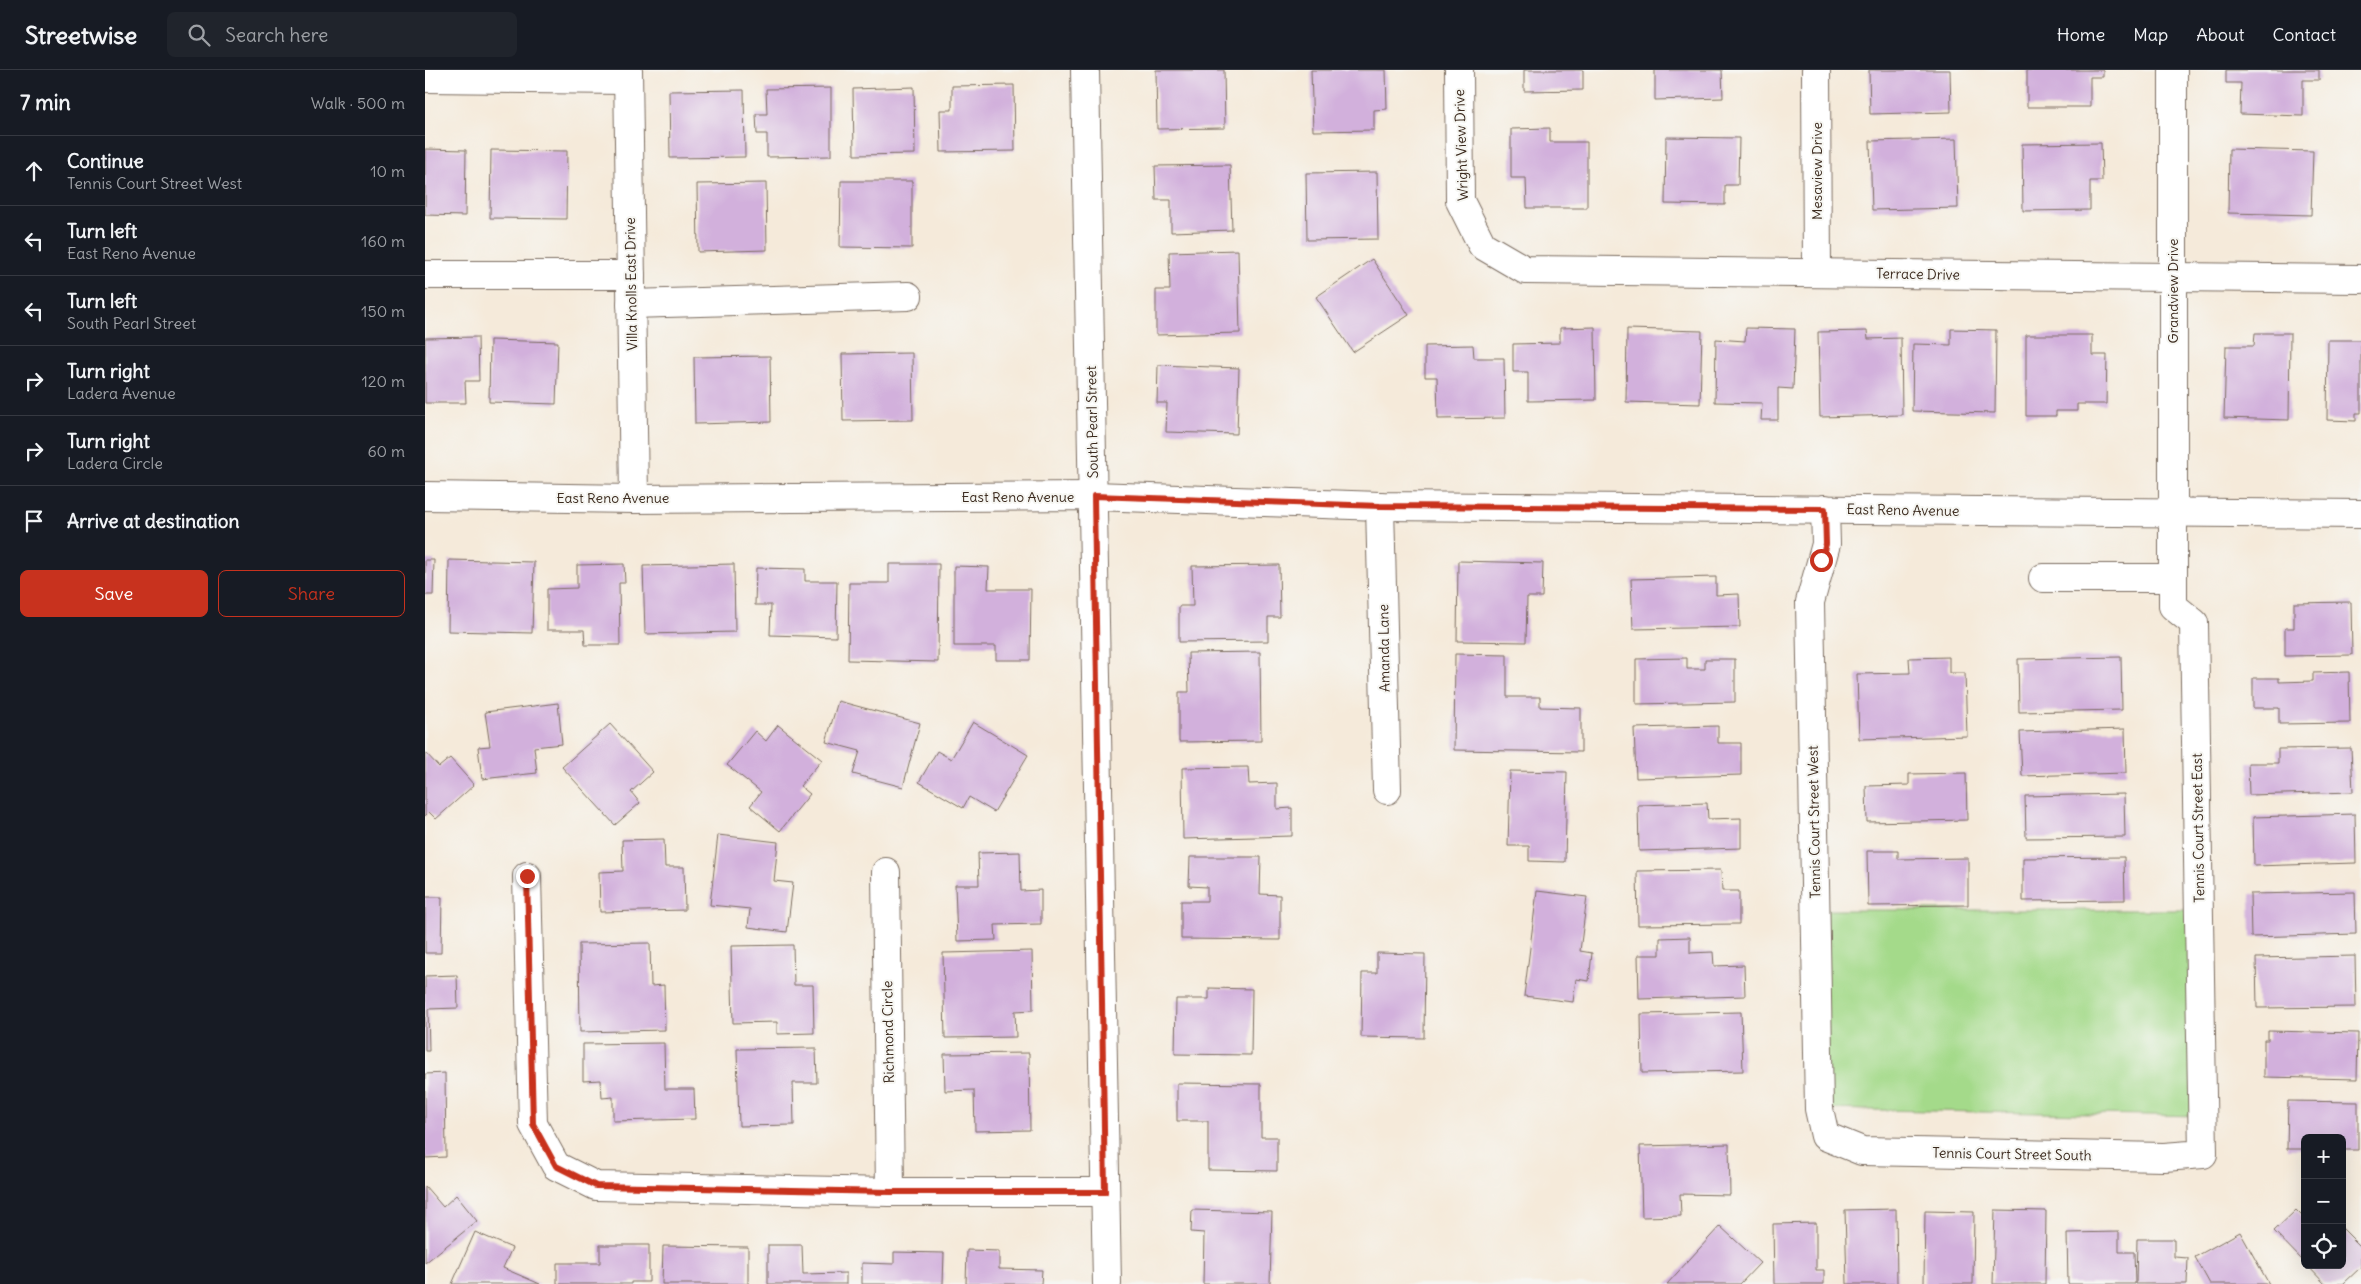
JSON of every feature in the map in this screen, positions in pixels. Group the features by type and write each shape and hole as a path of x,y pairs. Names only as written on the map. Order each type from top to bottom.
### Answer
{"street":[{"name":"South Pearl Street","path":"1085,70 1107,1284"},
{"name":"Wright View Drive","path":"1459,70 1460,201 1482,245"},
{"name":"Mesaview Drive","path":"1816,70 1817,273"},
{"name":"Grandview Drive","path":"2171,512 2173,70"},
{"path":"425,78 628,75"},
{"name":"Villa Knolls East Drive","path":"628,75 634,499"},
{"name":"Terrace Drive","path":"1482,245 1525,270 2361,279"},
{"path":"425,275 631,275"},
{"path":"631,304 908,296"},
{"name":"East Reno Avenue","path":"425,496 634,499 1094,496 1380,506 2361,514"},
{"name":"Amanda Lane","path":"1380,506 1387,790"},
{"name":"Tennis Court Street West","path":"1825,509 1826,544 1809,602 1819,1109 1825,1136"},
{"name":"Tennis Court Street East","path":"2171,512 2173,606 2194,623 2203,1154"},
{"path":"2043,578 2172,578"},
{"name":"Richmond Circle","path":"886,872 890,1192"},
{"path":"527,876 533,1124 556,1166 596,1186 890,1192 1105,1192"},
{"name":"Tennis Court Street South","path":"1825,1136 1862,1151 2164,1157 2203,1154"}],"green space":[{"path":"1815,910 2200,910 2203,1116 1819,1109"}],"building":[{"path":"1156,70 1224,70 1225,128 1157,129"},
{"path":"1311,70 1386,70 1387,109 1374,110 1374,130 1313,131"},
{"path":"1524,70 1583,70 1583,90 1524,91"},
{"path":"1655,70 1722,70 1723,98 1655,100"},
{"path":"1869,70 1950,70 1951,112 1870,114"},
{"path":"2027,70 2103,70 2103,77 2090,77 2090,107 2027,107"},
{"path":"2226,70 2319,70 2319,80 2303,80 2303,116 2240,114 2241,83 2226,83"},
{"path":"1014,85 1015,151 941,152 940,110 952,110 952,86"},
{"path":"914,87 915,154 854,155 853,89"},
{"path":"831,88 831,156 767,157 767,134 757,134 756,114 767,114 766,89"},
{"path":"744,90 745,157 670,158 669,91"},
{"path":"1550,128 1550,142 1587,142 1587,208 1527,208 1526,178 1511,178 1511,129"},
{"path":"1666,137 1739,138 1738,185 1725,185 1725,205 1665,204"},
{"path":"1956,139 1958,208 1872,210 1870,141"},
{"path":"2101,143 2102,181 2090,181 2090,210 2023,211 2022,144"},
{"path":"425,149 466,150 465,216 425,215"},
{"path":"2229,149 2313,151 2311,215 2228,213"},
{"path":"491,150 567,151 566,219 490,218"},
{"path":"1230,165 1232,230 1171,232 1171,200 1156,200 1155,166"},
{"path":"1377,172 1378,239 1307,240 1306,173"},
{"path":"841,181 912,181 912,248 840,247"},
{"path":"766,183 767,250 698,252 697,184"},
{"path":"1238,250 1240,333 1156,335 1156,290 1170,290 1169,252"},
{"path":"1372,259 1409,315 1353,352 1316,297"},
{"path":"1595,327 1596,400 1528,401 1528,372 1513,372 1513,344 1560,343 1560,328"},
{"path":"1746,328 1795,329 1793,389 1778,388 1778,420 1761,420 1762,403 1715,402 1716,339 1745,341"},
{"path":"1627,329 1702,331 1700,404 1626,402"},
{"path":"1951,329 1996,330 1995,413 1912,411 1913,344 1951,345"},
{"path":"1867,331 1868,339 1901,338 1902,415 1820,417 1818,332"},
{"path":"2255,333 2290,333 2289,420 2224,418 2226,346 2254,346"},
{"path":"2026,335 2092,335 2092,355 2107,355 2106,404 2077,404 2077,411 2056,411 2056,416 2026,416"},
{"path":"478,337 479,381 465,381 466,403 425,403 425,338"},
{"path":"490,340 558,342 556,404 489,402"},
{"path":"2328,340 2361,340 2361,413 2356,413 2356,421 2327,420"},
{"path":"1473,345 1474,358 1504,358 1505,418 1438,419 1437,377 1425,377 1425,346"},
{"path":"912,353 913,420 843,421 842,354"},
{"path":"770,356 771,422 695,424 694,357"},
{"path":"1158,365 1239,368 1237,434 1166,432 1167,403 1157,403"},
{"path":"425,560 434,560 433,595 425,595"},
{"path":"449,560 534,562 532,633 448,631"},
{"path":"1458,561 1543,563 1542,597 1527,597 1526,642 1457,641"},
{"path":"624,564 625,583 619,583 620,645 585,645 584,630 547,630 547,589 577,588 577,565"},
{"path":"734,564 735,632 645,634 643,566"},
{"path":"889,564 939,564 938,662 848,660 849,583 889,583"},
{"path":"1279,565 1280,617 1268,617 1268,641 1179,642 1179,606 1193,606 1192,566"},
{"path":"954,566 989,567 988,589 1031,589 1030,660 996,660 996,646 954,646"},
{"path":"756,568 805,569 805,581 837,581 836,637 770,635 771,605 755,605"},
{"path":"1716,577 1716,595 1739,594 1740,627 1633,629 1631,579"},
{"path":"2351,602 2352,655 2285,656 2285,628 2294,628 2294,603"},
{"path":"1260,652 1261,741 1179,742 1179,692 1189,692 1188,653"},
{"path":"1455,654 1507,655 1507,697 1540,697 1540,707 1581,708 1581,752 1454,750"},
{"path":"1949,657 1949,673 1965,673 1967,736 1859,739 1857,674 1910,673 1909,658"},
{"path":"2121,657 2122,710 2019,712 2018,659"},
{"path":"1687,658 1687,669 1705,669 1705,659 1735,659 1735,702 1636,704 1636,659"},
{"path":"2349,672 2350,723 2279,724 2279,708 2253,708 2253,678 2279,678 2279,682 2313,681 2313,673"},
{"path":"838,701 920,723 903,787 853,774 860,751 826,742"},
{"path":"558,703 562,744 534,747 537,773 482,779 478,747 490,746 485,712"},
{"path":"973,722 1028,755 994,812 969,797 963,808 919,782 937,751 951,759"},
{"path":"610,724 653,772 631,792 640,803 615,825 562,767"},
{"path":"778,725 822,760 800,786 810,794 780,831 750,806 761,792 727,765 755,731 766,741"},
{"path":"1718,726 1718,743 1741,743 1741,775 1636,778 1634,728"},
{"path":"2125,729 2126,773 2022,776 2020,732"},
{"path":"2351,748 2353,792 2249,795 2248,763 2278,763 2278,749"},
{"path":"425,752 439,767 450,758 474,785 436,819 429,812 425,816"},
{"path":"1248,767 1249,784 1277,783 1277,809 1292,808 1292,836 1183,839 1182,768"},
{"path":"1510,771 1567,772 1565,862 1529,861 1529,846 1508,846"},
{"path":"1966,773 1967,820 1867,822 1866,786 1909,785 1909,774"},
{"path":"2124,794 2125,837 2026,838 2025,796"},
{"path":"1707,803 1708,819 1741,818 1741,848 1639,851 1638,805"},
{"path":"2355,814 2356,863 2254,866 2253,817"},
{"path":"718,835 778,842 774,881 793,883 787,932 748,927 750,909 710,905"},
{"path":"664,839 665,867 684,867 685,910 600,912 599,872 623,871 622,840"},
{"path":"1867,851 1898,851 1898,859 1968,858 1968,905 1868,906"},
{"path":"1020,852 1021,891 1041,890 1041,924 995,925 996,940 957,941 955,885 979,885 978,853"},
{"path":"1190,857 1261,857 1260,894 1280,895 1280,940 1181,939 1181,901 1207,901 1207,887 1189,886"},
{"path":"2124,857 2125,900 2023,901 2023,858"},
{"path":"1721,870 1722,891 1739,891 1739,924 1638,925 1637,871"},
{"path":"1537,891 1587,897 1580,951 1592,953 1589,981 1576,979 1573,1002 1524,996"},
{"path":"2355,892 2356,934 2251,937 2250,894"},
{"path":"425,897 442,897 441,953 425,953"},
{"path":"1690,937 1690,953 1713,952 1714,966 1744,965 1745,996 1639,999 1638,955 1660,955 1660,938"},
{"path":"650,943 651,986 664,985 665,1030 580,1032 579,944"},
{"path":"793,945 794,985 813,985 814,1033 777,1034 777,1022 733,1023 731,946"},
{"path":"1032,951 1033,1010 1015,1011 1016,1037 945,1038 943,953"},
{"path":"1377,953 1425,954 1424,1038 1361,1037 1362,973 1377,973"},
{"path":"2355,956 2356,1007 2257,1008 2256,958"},
{"path":"457,975 458,1008 428,1009 429,1051 425,1051 425,976"},
{"path":"1209,988 1252,989 1251,1055 1175,1054 1176,999 1209,999"},
{"path":"1741,1012 1743,1071 1642,1073 1641,1014"},
{"path":"2268,1031 2358,1033 2357,1079 2264,1077 2264,1040 2268,1040"},
{"path":"664,1043 665,1089 694,1089 695,1119 613,1121 613,1097 602,1098 601,1080 583,1081 583,1044"},
{"path":"816,1048 817,1083 793,1083 794,1125 739,1126 737,1049"},
{"path":"1029,1053 1030,1130 975,1131 974,1090 945,1091 944,1054"},
{"path":"445,1073 446,1157 425,1158 425,1074"},
{"path":"1177,1083 1261,1084 1261,1137 1277,1137 1277,1171 1208,1170 1208,1121 1177,1121"},
{"path":"2288,1101 2358,1102 2358,1150 2346,1150 2346,1134 2301,1134 2301,1149 2287,1149"},
{"path":"1729,1144 1730,1195 1680,1194 1681,1216 1642,1217 1640,1146"},
{"path":"425,1186 443,1207 456,1195 477,1221 425,1263"},
{"path":"1896,1209 1897,1284 1847,1284 1845,1210"},
{"path":"1192,1210 1272,1212 1270,1284 1203,1284 1204,1233 1191,1232"},
{"path":"1995,1210 2046,1211 2045,1284 1993,1284"},
{"path":"2296,1210 2301,1215 2301,1259 2274,1231"},
{"path":"1925,1211 1974,1212 1973,1284 1924,1284"},
{"path":"1816,1223 1816,1270 1824,1270 1824,1284 1774,1284 1773,1224"},
{"path":"1720,1226 1760,1263 1740,1284 1667,1284"},
{"path":"475,1232 512,1248 503,1268 540,1284 452,1284"},
{"path":"2119,1232 2119,1252 2134,1252 2135,1284 2068,1284 2067,1233"},
{"path":"2240,1232 2269,1284 2210,1284 2195,1257"},
{"path":"2346,1232 2361,1247 2361,1267 2343,1284 2325,1284 2311,1269 2346,1269"},
{"path":"2137,1239 2174,1239 2174,1257 2188,1258 2187,1284 2136,1284"},
{"path":"600,1245 649,1245 649,1282 631,1282 631,1284 557,1284 557,1263 600,1263"},
{"path":"768,1245 802,1245 803,1274 846,1273 846,1284 768,1284"},
{"path":"663,1246 748,1247 748,1284 662,1284"},
{"path":"967,1250 999,1251 999,1269 1042,1270 1041,1284 966,1284"},
{"path":"894,1252 944,1253 943,1284 862,1284 862,1263 894,1264"}],"route":[{"path":"527,876 533,1124 556,1166 596,1186 890,1192 1105,1192 1094,496 1380,506 1825,509 1826,544 1821,560"}]}
